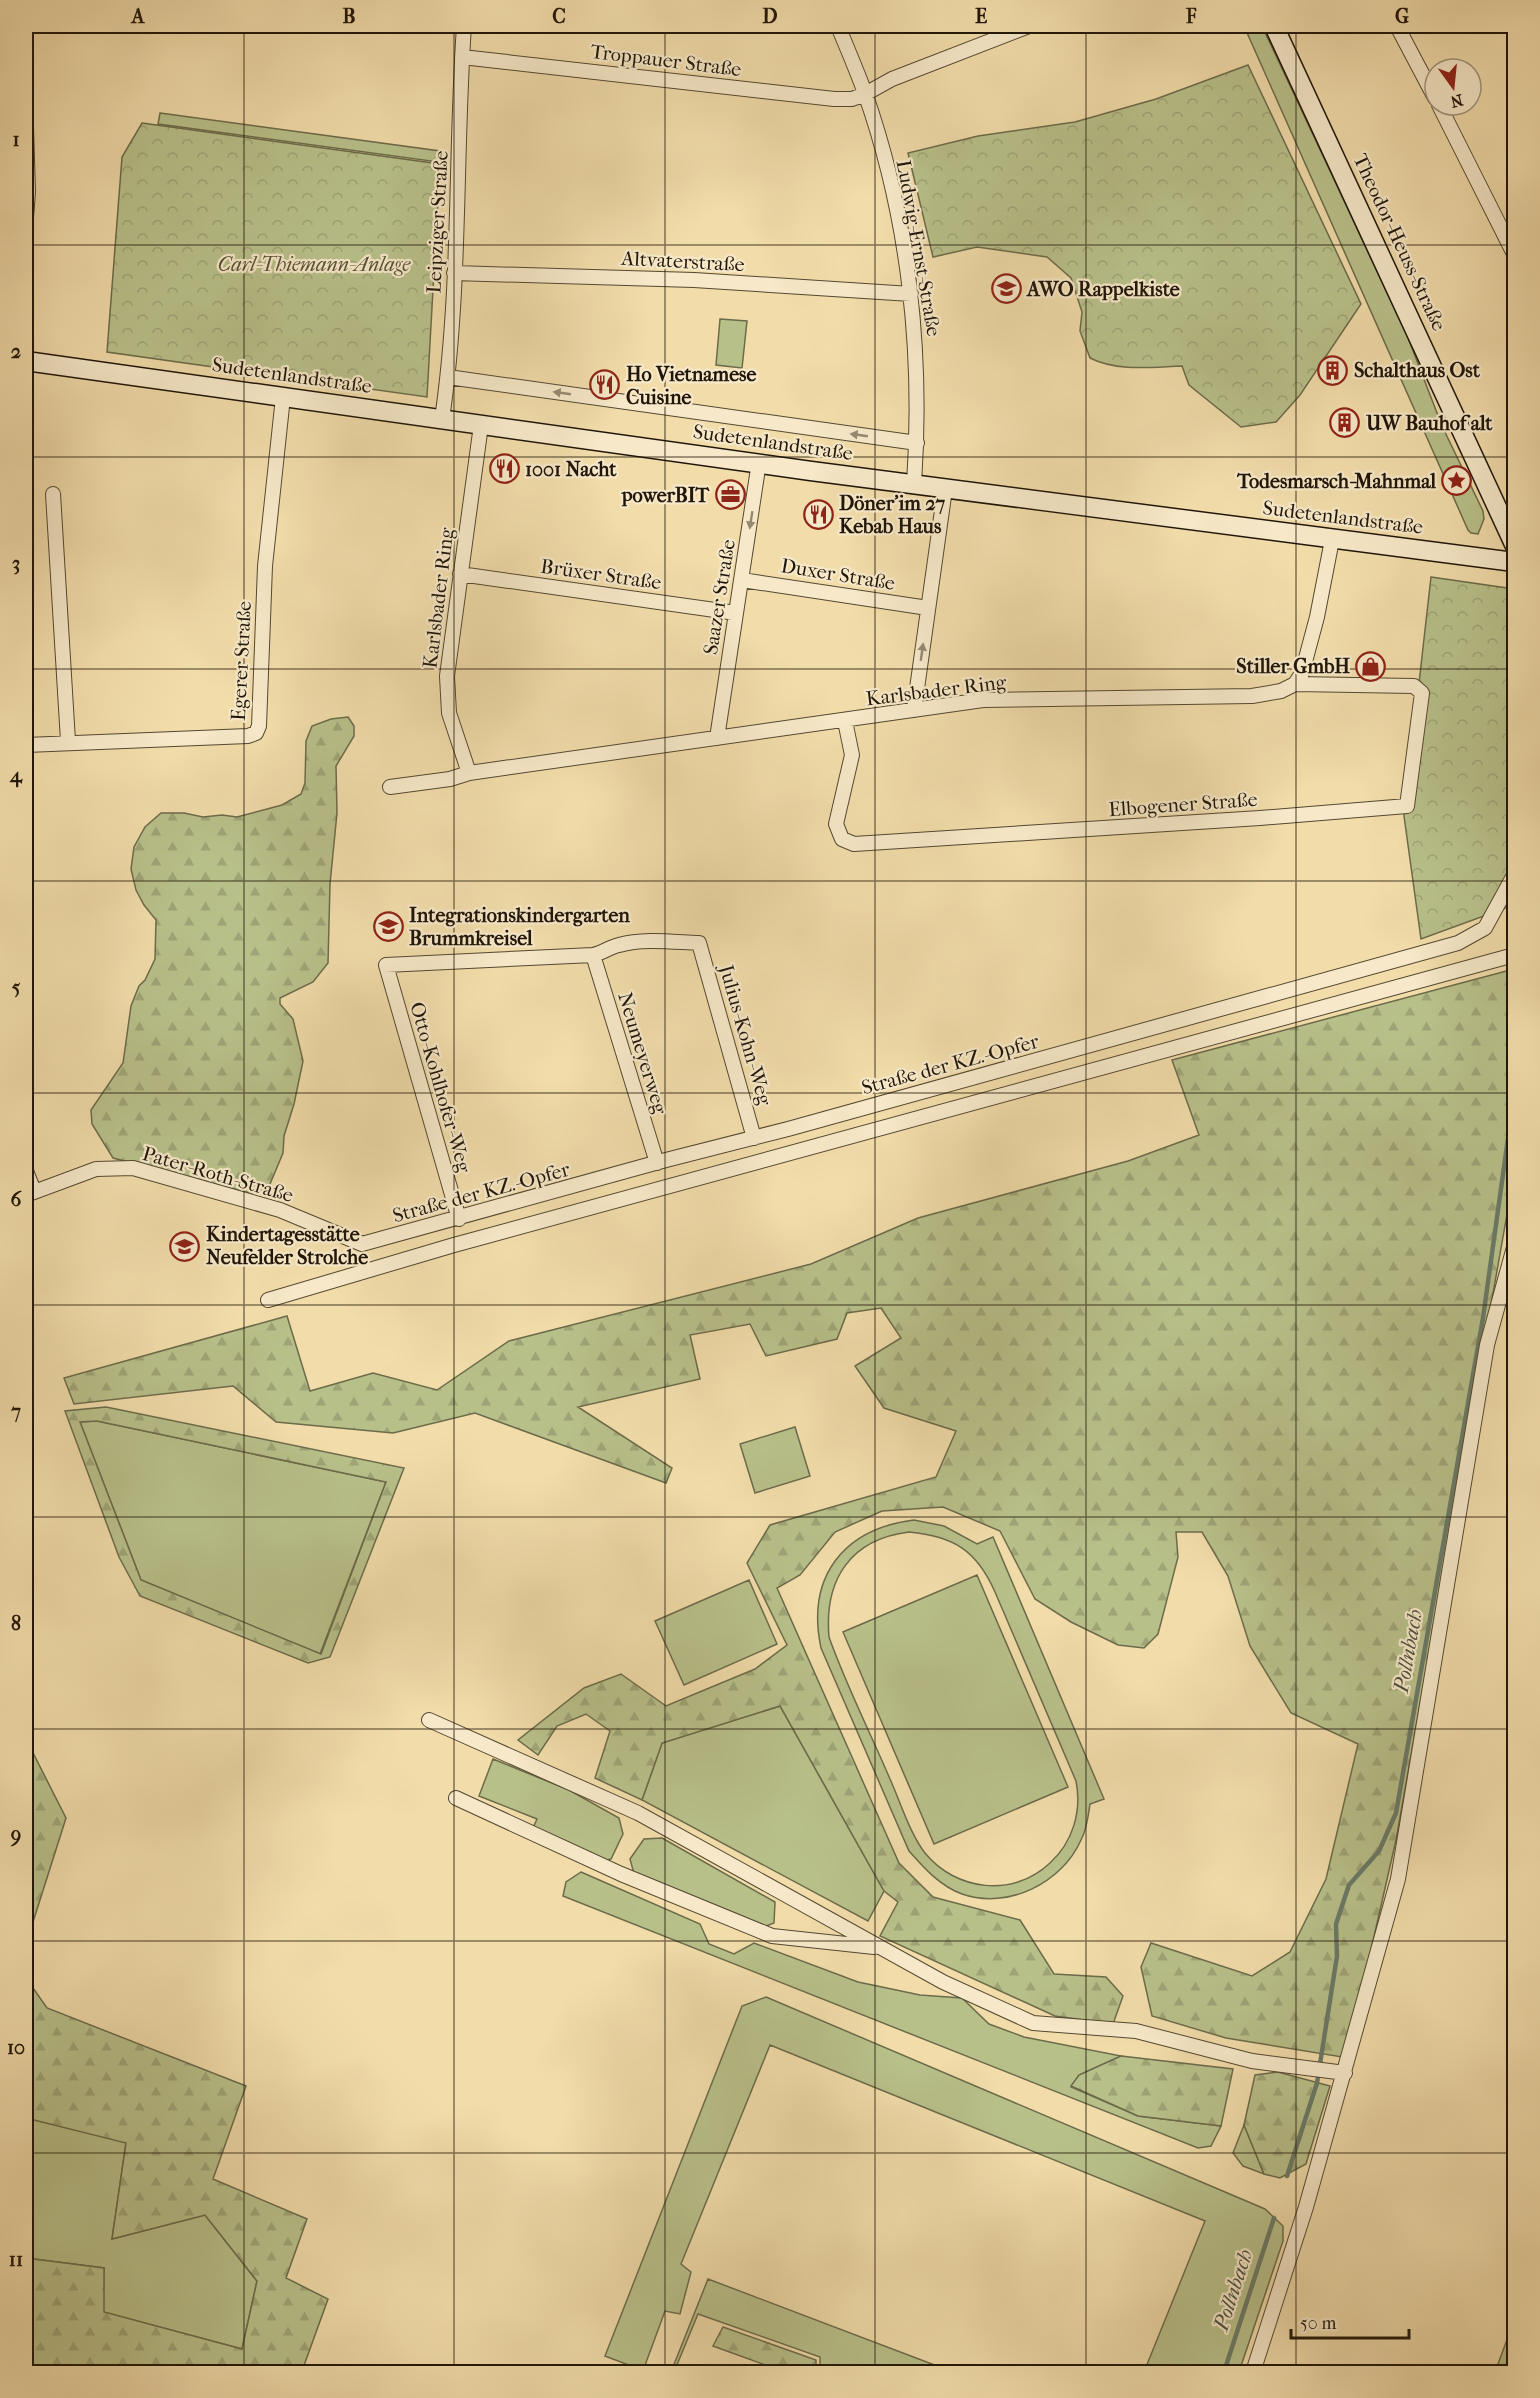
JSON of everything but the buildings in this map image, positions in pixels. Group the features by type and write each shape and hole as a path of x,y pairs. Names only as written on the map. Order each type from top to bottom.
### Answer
{"street":[{"name":"Leipziger Straße","path":"442,419 448,377 454,273 464,26"},
{"name":"Ludwig-Ernst-Straße","path":"838,26 865,94 883,153 897,215 916,349 917,443 914,484"},
{"name":"Troppauer Straße","path":"462,57 834,99 852,99 892,79 1029,26"},
{"name":"Theodor-Heuss-Straße","path":"1274,26 1515,544"},
{"path":"1397,26 1423,75"},
{"path":"1445,117 1515,254"},
{"path":"26,127 26,218"},
{"name":"Altvaterstraße","path":"454,273 694,280 910,294"},
{"name":"Sudetenlandstraße","path":"26,361 945,489 1515,562"},
{"name":"Sudetenlandstraße","path":"448,377 917,443"},
{"name":"Egerer Straße","path":"26,745 68,741 248,736 256,733 260,726 265,566 283,397"},
{"name":"Karlsbader Ring","path":"469,773 449,713 447,676 481,425"},
{"name":"Saazer Straße","path":"717,738 759,462"},
{"path":"914,710 945,489"},
{"path":"53,494 68,741"},
{"path":"1295,684 1302,672 1317,617 1332,540"},
{"name":"Brüxer Straße","path":"460,574 736,613"},
{"name":"Duxer Straße","path":"742,579 928,608"},
{"name":"Karlsbader Ring","path":"390,787 450,779 469,773 982,700 1266,695 1281,692 1295,684"},
{"name":"Elbogener Straße","path":"845,721 852,755 836,824 842,839 854,844 1260,818 1407,806 1422,693 1414,686 1295,684"},
{"name":"Straße der KZ.-Opfer","path":"362,1244 1458,943 1485,928 1515,875"},
{"name":"Julius-Kohn-Weg","path":"592,955 623,944 665,941 699,943 754,1138"},
{"name":"Otto-Kohlhofer-Weg","path":"459,1219 386,965 592,955"},
{"name":"Neumeyerweg","path":"592,955 657,1163"},
{"path":"268,1299 454,1245 1515,955"},
{"name":"Pater-Roth-Straße","path":"30,1193 96,1169 133,1168 280,1210 362,1244"},
{"path":"26,1171 30,1193"},
{"path":"1253,2373 1289,2265 1398,1879 1487,1345 1515,1247"},
{"path":"429,1720 638,1813 943,1982 1033,2023 1136,2031 1252,2061 1345,2073"},
{"path":"456,1798 621,1874 772,1936 882,1948"}],"green space":[{"path":"1244,26 1262,26 1407,335 1442,426 1483,511 1484,519 1478,534 1468,530"},
{"path":"1248,65 1361,304 1300,395 1276,422 1241,427 1189,385 1182,366 1124,367 1090,358 1080,331 1082,312 1071,278 1047,257 977,247 933,257 908,153 978,136 1075,122 1156,99"},
{"path":"160,113 440,151 438,162 158,124"},
{"name":"Carl-Thiemann-Anlage","path":"142,123 440,164 427,397 107,352 122,157"},
{"path":"720,319 747,321 742,368 716,365"},
{"path":"1431,577 1514,589 1514,905 1421,939 1404,816"},
{"path":"348,717 354,726 354,736 336,766 337,813 330,884 328,963 313,982 280,998 280,1004 293,1019 303,1061 294,1104 284,1136 283,1153 267,1191 250,1193 113,1158 92,1124 91,1110 123,1063 131,1006 139,986 145,980 155,959 156,920 136,890 131,869 134,847 145,827 161,813 237,817 282,805 301,794 305,783 306,741 312,726 331,719"},
{"path":"1514,969 1514,1175 1396,1840 1370,1954 1342,2057 1226,2038 1152,2016 1141,1967 1151,1943 1252,1976 1290,1952 1326,1879 1358,1744 1291,1713 1250,1646 1228,1576 1202,1532 1176,1532 1178,1557 1158,1634 1144,1648 1118,1645 1071,1622 1035,1599 1000,1531 943,1507 882,1511 835,1532 800,1575 777,1588 899,1863 933,1897 1020,1920 1054,1974 1106,1977 1123,1996 1113,2024 1055,2016 880,1936 898,1902 884,1891 780,1706 662,1743 642,1800 595,1778 610,1731 586,1714 557,1726 538,1755 518,1740 584,1688 621,1674 666,1706 755,1669 787,1645 747,1563 770,1525 936,1477 956,1431 884,1408 855,1366 901,1338 881,1308 847,1313 837,1339 766,1356 750,1324 690,1335 700,1379 578,1407 672,1468 666,1483 475,1413 393,1433 276,1422 233,1386 74,1404 64,1378 287,1316 310,1391 373,1373 437,1390 509,1341 811,1264 918,1218 1128,1161 1199,1135 1172,1060"},
{"path":"106,1407 404,1468 330,1657 308,1663 140,1596 119,1557 65,1411","holes":["97,1421 386,1482 321,1654 141,1580 80,1422"]},
{"path":"97,1421 386,1482 320,1654 141,1580 80,1422"},
{"path":"795,1427 810,1476 755,1493 740,1444"},
{"path":"914,1520 944,1526 977,1544 993,1537 1104,1799 1090,1804 1083,1836 1061,1869 1032,1889 997,1898 980,1898 962,1894 940,1881 909,1851 821,1648 818,1622 819,1599 825,1579 835,1561 849,1546 867,1534 889,1525","holes":["909,1532 939,1537 962,1548 972,1556 988,1578 1076,1781 1078,1804 1074,1825 1065,1846 1050,1863 1019,1882 1002,1885 968,1882 952,1876 925,1853 910,1827 829,1637 831,1597 845,1565 871,1543 889,1536"]},
{"path":"977,1575 1068,1787 934,1844 843,1632"},
{"path":"749,1580 777,1644 684,1685 655,1621"},
{"path":"780,1706 884,1891 868,1921 642,1800 662,1743"},
{"path":"26,1739 66,1818 26,1944"},
{"path":"493,1759 569,1790 619,1818 623,1834 611,1859 603,1861 533,1828 537,1819 479,1796"},
{"path":"662,1838 775,1902 774,1923 764,1927 634,1874 630,1859 644,1839"},
{"path":"581,1872 700,1924 709,1944 734,1954 754,1943 858,1982 920,1995 962,1998 989,2024 1024,2037 1121,2056 1079,2075 1071,2087 1138,2116 1221,2126 1211,2146 1198,2148 563,1896 566,1882"},
{"path":"26,1978 47,2008 246,2086 213,2179 307,2219 286,2278 328,2299 302,2371 26,2372 26,2258 104,2268 104,2312 242,2349 257,2281 205,2215 112,2239 126,2143 26,2118"},
{"path":"766,1997 1265,2209 1283,2226 1283,2241 1239,2372 1144,2372 1205,2221 770,2045 681,2264 691,2272 680,2314 665,2311 644,2368 661,2372 647,2372 605,2356 742,2006"},
{"path":"1121,2056 1233,2069 1221,2126 1138,2116 1071,2086 1079,2075"},
{"path":"1278,2072 1330,2086 1306,2164 1280,2178 1264,2174 1244,2125 1255,2075"},
{"path":"26,2118 126,2142 112,2239 205,2215 257,2281 242,2349 103,2312 104,2268 26,2258"},
{"path":"1244,2125 1264,2174 1243,2166 1233,2153"},
{"path":"708,2279 953,2372 820,2372 820,2357 698,2314 674,2372 671,2372"},
{"path":"1514,2321 1514,2372 1495,2372"},
{"path":"723,2327 816,2360 816,2372 766,2372 768,2366 713,2346"}],"waterway":[{"name":"Pollnbach","path":"1287,2176 1317,2083 1337,1956 1336,1924 1349,1885 1379,1851 1396,1813 1483,1318 1510,1124 1514,1113"},
{"name":"Pollnbach","path":"1224,2372 1274,2218"}],"place":[{"name":"AWO Rappelkiste","path":"1006,289"},
{"name":"Schalthaus Ost","path":"1333,370"},
{"name":"Ho Vietnamese Cuisine","path":"605,385"},
{"name":"UW Bauhof alt","path":"1345,423"},
{"name":"1001 Nacht","path":"504,469"},
{"name":"Todesmarsch-Mahnmal","path":"1457,481"},
{"name":"powerBIT","path":"730,495"},
{"name":"Döner'im 27 Kebab Haus","path":"818,515"},
{"name":"Stiller GmbH","path":"1371,666"},
{"name":"Integrationskindergarten Brummkreisel","path":"388,926"},
{"name":"Kindertagesstätte Neufelder Strolche","path":"185,1246"}]}
